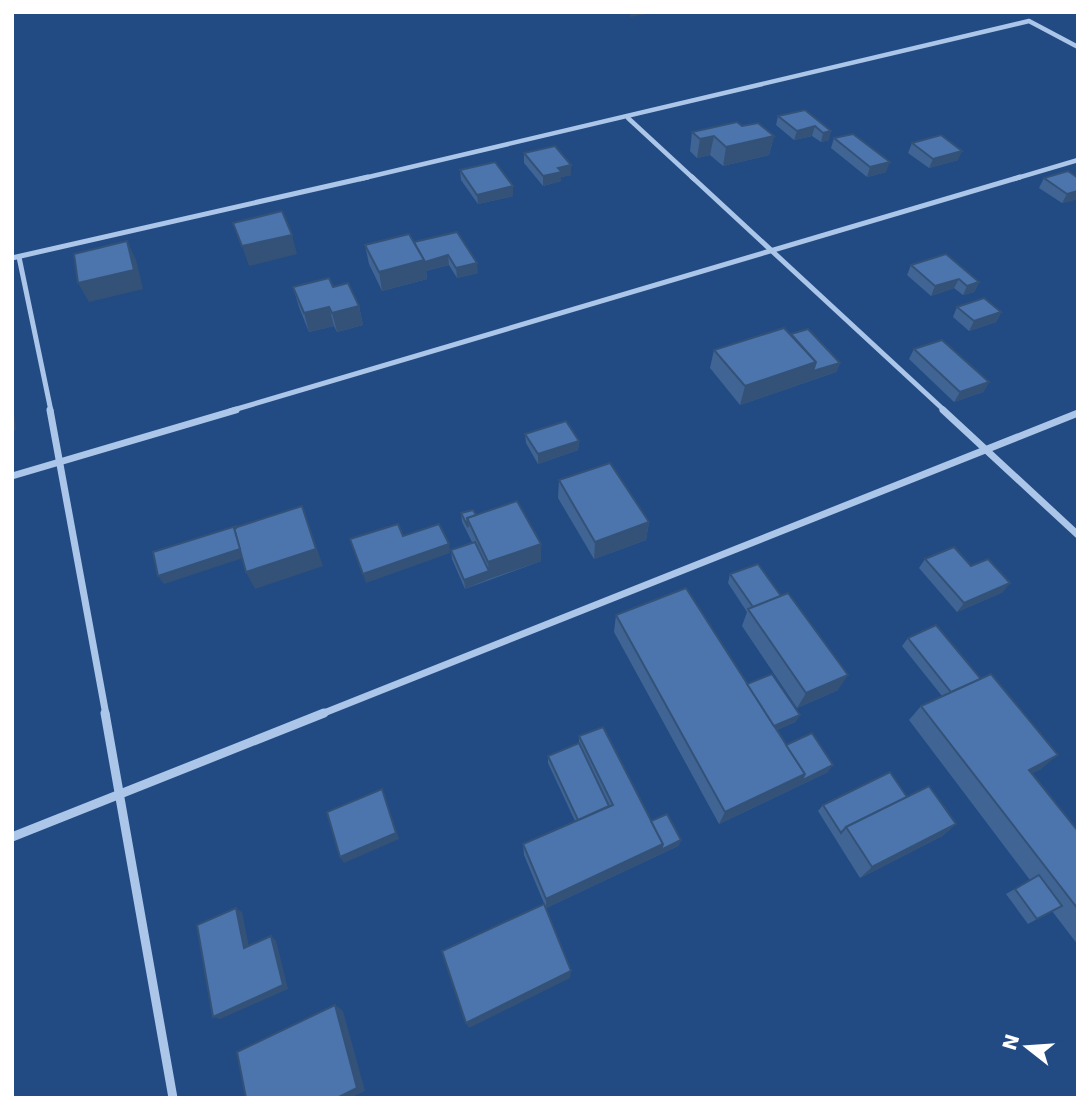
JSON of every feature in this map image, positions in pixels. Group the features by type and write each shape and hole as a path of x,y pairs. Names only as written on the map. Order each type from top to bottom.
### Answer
{"street":[{"path":"173,1098 61,462 16,258 628,118 1029,21 1078,47"},
{"path":"628,118 770,252 987,447 1078,535"},
{"path":"12,476 1078,160"},
{"path":"12,837 1078,413"}],"building":[{"path":"805,110 831,131 823,133 815,126 797,131 778,116"},
{"path":"737,122 742,126 758,123 774,136 726,147 714,136 700,139 692,132"},
{"path":"853,134 890,162 870,167 834,138"},
{"path":"941,135 962,151 933,159 912,143"},
{"path":"555,146 571,165 558,168 562,172 543,176 524,153"},
{"path":"495,162 513,186 477,195 460,170"},
{"path":"1068,171 1078,178 1078,191 1067,194 1044,178"},
{"path":"282,211 292,235 242,246 233,223"},
{"path":"457,232 477,263 456,268 448,255 425,262 414,242"},
{"path":"409,234 424,260 379,272 365,245"},
{"path":"127,241 134,270 78,283 74,254"},
{"path":"946,254 979,282 967,286 959,279 935,286 911,265"},
{"path":"329,278 333,287 348,283 359,306 332,313 329,307 304,313 293,287"},
{"path":"984,298 1001,312 974,321 957,307"},
{"path":"784,328 816,362 745,386 714,350"},
{"path":"808,329 840,363 813,371 816,362 791,334"},
{"path":"942,340 989,382 960,392 914,349"},
{"path":"566,421 579,441 538,454 525,434"},
{"path":"610,463 649,522 595,542 559,480"},
{"path":"517,501 541,544 488,562 467,518"},
{"path":"302,506 316,549 246,572 234,528"},
{"path":"473,510 476,515 467,518 468,527 461,513"},
{"path":"398,524 403,536 439,524 449,544 363,574 350,539"},
{"path":"236,526 234,528 240,549 158,576 153,552"},
{"path":"475,542 489,571 464,580 451,550"},
{"path":"954,547 971,566 988,559 1010,583 964,603 925,559"},
{"path":"758,564 781,596 753,607 730,574"},
{"path":"686,588 805,774 725,812 616,615"},
{"path":"788,593 848,675 806,693 748,609"},
{"path":"936,625 981,679 951,692 908,638"},
{"path":"772,674 800,715 774,726 747,684"},
{"path":"991,674 1058,755 1029,770 1078,831 1078,909 921,706"},
{"path":"603,727 663,844 546,899 523,844 613,805 579,736"},
{"path":"812,733 833,765 801,781 805,774 786,745"},
{"path":"579,743 609,806 578,820 548,756"},
{"path":"890,772 907,797 846,827 841,833 823,805"},
{"path":"929,786 956,824 872,867 846,827"},
{"path":"382,789 396,833 340,857 327,812"},
{"path":"667,814 681,840 661,850 663,844 651,821"},
{"path":"1039,875 1062,906 1037,919 1015,889"},
{"path":"544,904 571,971 466,1023 442,951"},
{"path":"236,908 244,948 271,936 283,985 213,1017 197,925"},
{"path":"335,1005 357,1088 337,1098 246,1098 237,1052"}]}
